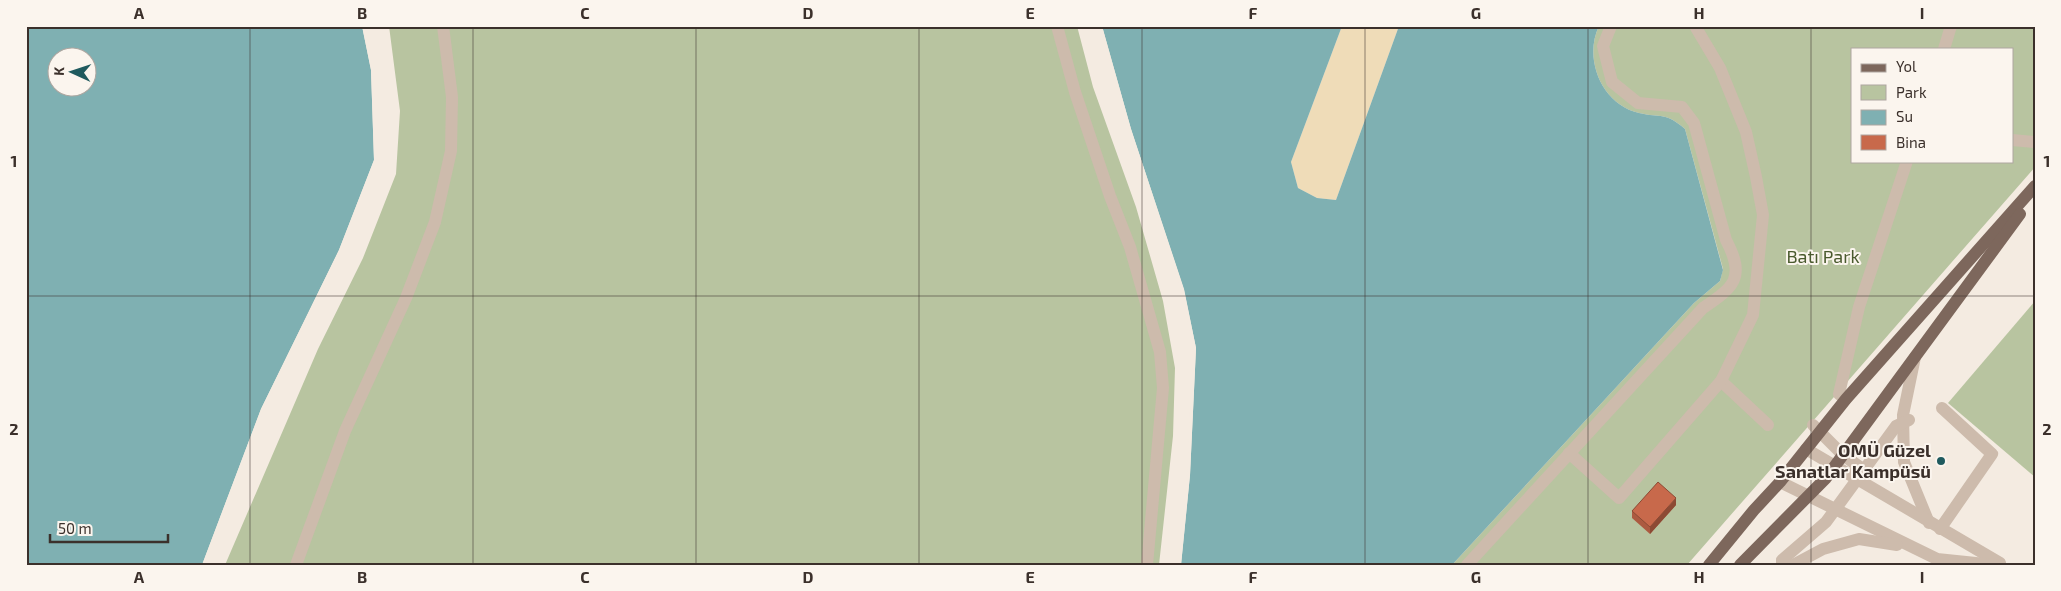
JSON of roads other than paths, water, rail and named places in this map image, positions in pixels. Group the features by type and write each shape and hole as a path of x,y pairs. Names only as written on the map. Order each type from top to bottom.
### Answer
{"main road":[{"path":"1709,565 1754,510 1780,482 1806,449 1817,428 1846,399 2035,186"},
{"path":"1740,565 1835,466 2035,193"}],"street":[{"path":"296,565 345,431 406,298 435,222 451,151 452,97 443,26"},
{"path":"1056,26 1103,177 1130,246 1160,352 1163,388 1147,565"},
{"path":"1467,565 1703,308 1728,292 1736,277 1735,258 1726,240 1694,122 1682,107 1638,103 1612,82 1603,46 1611,26"},
{"path":"1569,453 1619,498 1721,381 1753,315 1763,215 1746,132 1720,68 1696,26"},
{"path":"1944,48 1951,26"},
{"path":"2014,140 2035,142"},
{"path":"1846,399 1838,394 1860,307 1907,162"},
{"path":"1915,357 1906,421 1904,462 1934,526"},
{"path":"1721,381 1768,425"},
{"path":"1934,526 1992,454 1942,408"},
{"path":"1782,565 1782,560 1826,522 1896,426 1906,421"},
{"path":"1817,428 1861,475 1934,526 2003,565"},
{"path":"1806,449 1835,466 1861,475"},
{"path":"1780,482 1807,497 1937,559 1996,565"},
{"path":"1793,565 1823,549 1859,539 1910,547"}],"water":[{"path":"26,26 362,26 371,70 374,160 339,250 261,409 202,565 26,565"},
{"path":"1102,26 1342,26 1291,162 1298,188 1317,198 1336,200 1399,26 1599,26 1593,52 1599,79 1606,91 1615,101 1626,108 1639,113 1663,116 1673,120 1685,129 1723,270 1720,281 1694,303 1452,565 1181,565 1190,475 1196,348 1184,289 1131,129"}],"place":[{"name":"OMÜ Güzel Sanatlar Kampüsü","path":"1941,461"}],"park label":[{"name":"Batı Park","path":"1823,257"}]}
